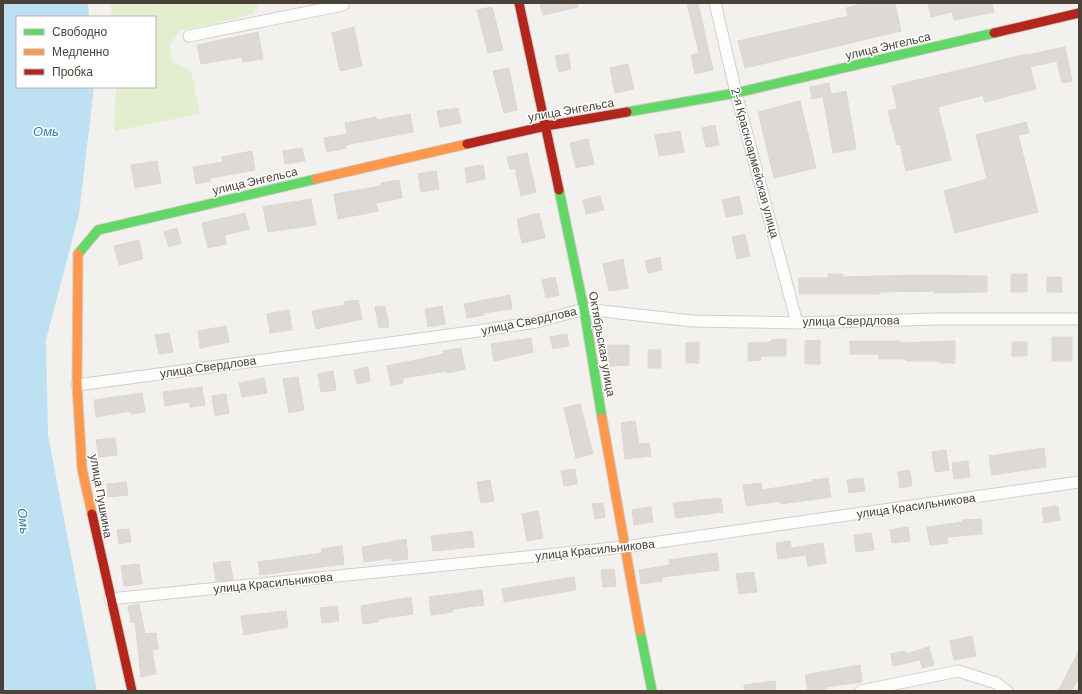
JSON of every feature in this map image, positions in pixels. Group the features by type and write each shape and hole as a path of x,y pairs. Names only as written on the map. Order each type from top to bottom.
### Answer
{"street":[{"path":"189,36 343,5 343,3"},
{"name":"Октябрьская улица","path":"519,3 584,309 624,548 652,691"},
{"name":"2-я Красноармейская улица","path":"715,3 736,93 797,323"},
{"name":"улица Энгельса","path":"78,253 98,230 546,126 736,93 1079,13"},
{"name":"улица Пушкина","path":"78,253 77,385 82,468 110,599 132,691"},
{"name":"улица Свердлова","path":"77,385 486,330 536,322 584,309 692,321 797,323 937,319 1079,318"},
{"name":"улица Красильникова","path":"110,599 624,548 1079,482"},
{"path":"861,691 958,671 996,683 1007,691"}],"green space":[{"path":"110,3 259,3 253,14 181,30 170,44 172,62 191,70 200,114 114,131 116,88 156,88 156,16 112,16"}],"water":[{"name":"Омь","path":"3,3 88,3 89,16 16,16 16,88 94,88 79,214 46,340 48,435 97,691 5,691 3,682"}],"building":[{"path":"540,3 577,3 578,7 543,15"},
{"path":"687,3 698,3 713,70 695,74 691,55 699,53"},
{"path":"857,3 895,3 901,31 745,68 738,41 848,16 846,8 858,5"},
{"path":"928,3 992,3 994,12 954,20 952,12 931,17"},
{"path":"492,7 503,50 488,53 477,10"},
{"path":"354,27 362,66 340,71 332,33"},
{"path":"258,32 263,59 243,62 242,57 201,64 197,45"},
{"path":"1065,47 1072,81 1062,83 1057,61 1030,67 1036,89 985,102 983,95 938,107 951,160 906,171 900,144 897,145 888,111 897,109 892,86 1027,54"},
{"path":"568,54 571,69 559,72 555,56"},
{"path":"628,64 634,89 615,93 610,68"},
{"path":"509,68 517,110 504,113 493,71"},
{"path":"829,83 831,94 846,91 856,149 833,153 823,97 812,99 810,87"},
{"path":"800,101 816,168 774,178 758,112"},
{"path":"458,108 461,123 440,127 437,111"},
{"path":"410,114 413,132 345,145 346,148 327,152 324,138 347,134 345,123 376,117 377,120"},
{"path":"1026,122 1029,133 1018,135 1038,212 955,233 944,191 987,179 976,135"},
{"path":"715,125 719,145 706,147 702,128"},
{"path":"680,131 684,152 659,156 655,135"},
{"path":"588,139 594,164 576,168 570,143"},
{"path":"302,148 305,161 285,164 283,151"},
{"path":"252,151 255,170 210,178 211,181 196,184 193,167 223,162 222,157"},
{"path":"527,153 536,192 521,196 515,168 510,169 507,157"},
{"path":"157,161 161,183 135,188 131,165"},
{"path":"483,165 485,179 467,183 465,168"},
{"path":"436,171 439,189 421,192 418,174"},
{"path":"399,180 402,198 376,203 378,211 338,219 334,194 381,186 381,183"},
{"path":"600,196 604,210 586,214 583,200"},
{"path":"739,196 743,214 726,217 722,200"},
{"path":"311,199 316,225 268,232 263,207"},
{"path":"245,213 249,229 225,235 226,244 208,248 202,223"},
{"path":"539,213 545,238 522,243 517,219"},
{"path":"177,228 181,243 169,247 164,232"},
{"path":"745,234 750,256 737,259 732,237"},
{"path":"139,240 143,259 119,265 114,246"},
{"path":"660,257 662,270 648,273 645,261"},
{"path":"623,259 628,288 609,291 603,264"},
{"path":"828,274 843,274 843,277 919,275 987,276 987,292 934,293 934,291 879,292 879,294 799,294 799,278 828,278"},
{"path":"1011,274 1027,274 1027,292 1011,292"},
{"path":"555,277 559,295 546,298 542,280"},
{"path":"1047,277 1061,277 1062,292 1047,292"},
{"path":"510,295 512,309 483,313 484,315 467,318 464,304"},
{"path":"358,300 362,319 316,329 312,311 345,305 344,302"},
{"path":"385,306 389,327 379,328 375,307"},
{"path":"442,306 445,324 428,327 425,309"},
{"path":"289,310 292,330 270,333 267,314"},
{"path":"226,326 229,342 200,348 198,331"},
{"path":"169,333 173,352 159,354 155,335"},
{"path":"567,334 569,346 553,349 550,337"},
{"path":"1052,337 1072,337 1072,361 1052,361"},
{"path":"531,338 533,352 494,361 491,344"},
{"path":"786,339 786,356 761,356 761,360 748,361 748,343 771,342 771,340"},
{"path":"820,340 820,364 805,364 805,341"},
{"path":"850,341 900,341 900,343 955,341 955,363 940,363 940,361 906,361 906,359 879,359 879,354 850,354"},
{"path":"699,342 699,363 686,363 686,343"},
{"path":"1012,342 1027,342 1027,356 1012,356"},
{"path":"608,345 629,345 629,365 608,366"},
{"path":"461,348 465,369 447,373 447,371 403,378 403,383 391,385 387,366 444,354 443,351"},
{"path":"648,350 661,350 661,368 648,368"},
{"path":"368,367 370,381 357,384 354,370"},
{"path":"333,371 336,390 321,392 318,374"},
{"path":"298,377 304,410 289,413 283,379"},
{"path":"264,378 267,393 242,397 239,383"},
{"path":"202,387 205,405 190,407 189,402 165,406 163,392"},
{"path":"142,393 145,412 131,414 131,411 96,417 94,400"},
{"path":"226,394 229,413 215,416 212,396"},
{"path":"580,404 593,454 576,458 564,408"},
{"path":"635,421 639,444 649,443 651,456 625,459 621,423"},
{"path":"115,438 117,455 99,457 96,440"},
{"path":"1044,448 1046,467 992,475 989,456"},
{"path":"946,450 949,470 935,472 932,452"},
{"path":"968,461 970,477 954,479 952,463"},
{"path":"575,469 577,484 564,486 561,471"},
{"path":"910,470 912,486 900,488 898,472"},
{"path":"828,478 831,497 781,504 781,501 746,506 743,485 761,483 762,490"},
{"path":"863,478 865,491 849,493 847,480"},
{"path":"490,480 494,501 481,503 477,482"},
{"path":"126,482 128,495 108,497 107,484"},
{"path":"721,498 723,512 676,518 673,503"},
{"path":"603,503 605,517 595,519 592,504"},
{"path":"1058,506 1060,520 1044,523 1042,508"},
{"path":"651,507 653,522 634,525 632,510"},
{"path":"538,511 543,538 527,541 522,514"},
{"path":"981,519 982,534 947,537 948,543 930,545 927,527 963,522 962,520"},
{"path":"908,527 910,541 892,543 890,530"},
{"path":"129,529 131,542 119,544 117,530"},
{"path":"472,531 474,547 433,551 431,536"},
{"path":"871,533 874,550 856,552 854,535"},
{"path":"406,539 408,559 392,561 392,558 364,562 362,547"},
{"path":"790,541 791,548 823,543 826,563 808,566 806,555 778,559 776,543"},
{"path":"342,546 344,564 260,575 258,562 322,553 322,549"},
{"path":"717,553 719,570 662,577 662,581 641,584 639,570 670,565 669,560"},
{"path":"230,561 233,580 216,581 213,563"},
{"path":"139,564 142,584 124,586 121,566"},
{"path":"614,569 616,586 603,587 601,570"},
{"path":"754,572 757,592 739,594 736,574"},
{"path":"574,577 576,590 504,602 502,589"},
{"path":"482,590 484,605 453,609 453,612 431,615 429,597"},
{"path":"411,597 413,614 378,619 378,622 363,624 361,606"},
{"path":"139,604 145,634 156,633 158,649 152,650 156,674 141,677 135,622 131,623 128,606"},
{"path":"337,606 339,621 322,623 320,608"},
{"path":"286,611 288,627 244,635 241,616"},
{"path":"972,636 976,656 954,660 950,641"},
{"path":"929,647 934,665 922,668 920,660 893,666 891,654 905,651 906,654"},
{"path":"1079,651 1079,678 1071,691 1058,691"},
{"path":"860,665 862,682 808,691 805,675"},
{"path":"775,681 776,691 744,691 744,685"}],"traffic: fast":[{"path":"627,112 736,93 994,33"},
{"path":"78,254 98,230 316,179"},
{"path":"559,190 584,309 602,418"},
{"path":"640,631 652,691"}],"traffic: slow":[{"path":"316,179 467,144"},
{"path":"78,254 77,385 82,469 92,514"},
{"path":"602,418 640,631"}],"traffic: jam":[{"path":"519,3 559,190"},
{"path":"994,33 1079,13"},
{"path":"467,144 546,126 627,112"},
{"path":"92,514 132,691"}]}
